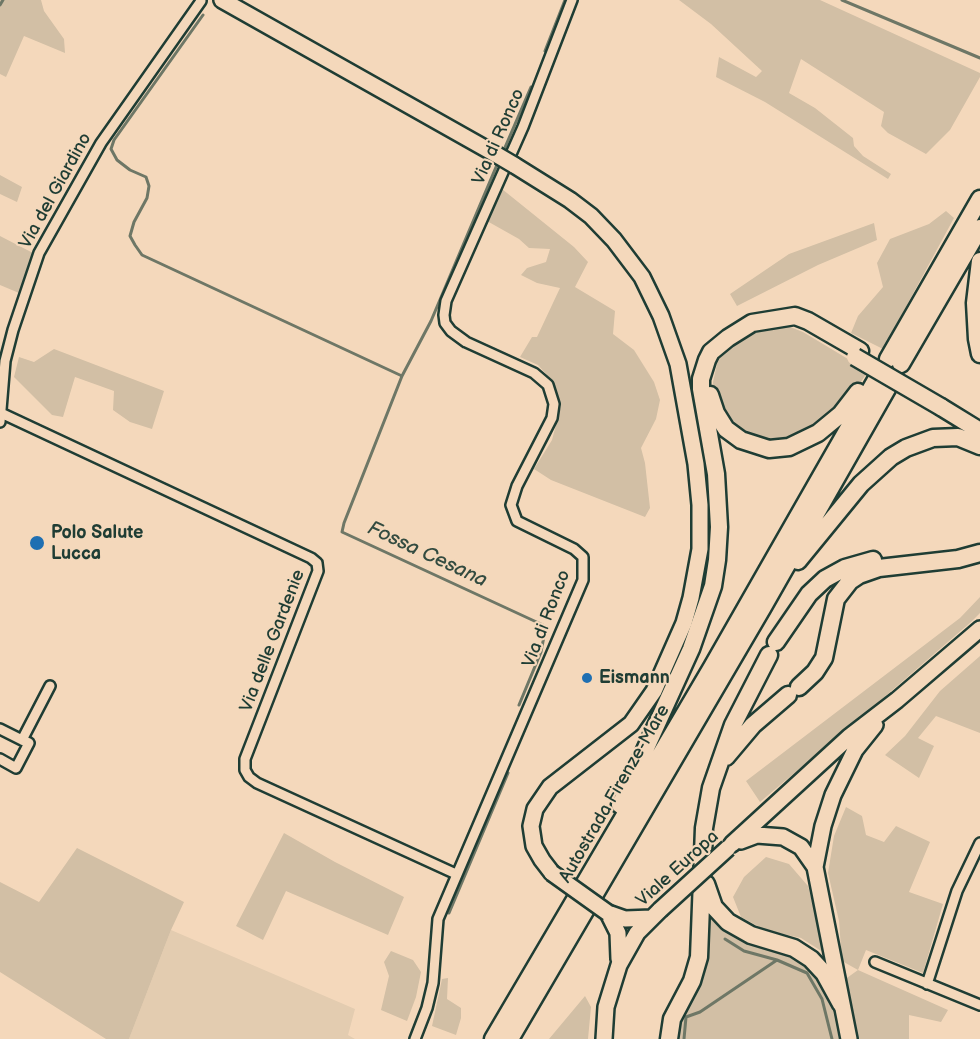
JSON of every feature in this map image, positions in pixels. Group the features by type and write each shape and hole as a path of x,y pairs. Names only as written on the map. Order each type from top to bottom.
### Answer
{"highway":[{"path":"980,199 916,310 891,360 980,228"},
{"path":"980,261 975,314 980,354"},
{"path":"588,878 691,649 713,586 719,545 718,500 716,474 702,400 701,379 711,352 752,323 770,319 791,322 857,354 943,403 980,419"},
{"path":"728,338 717,353 710,376 712,404 726,429 741,440 759,447 769,449 789,447 818,433 878,381"},
{"name":"Autostrada Firenze-Mare","path":"510,1039 763,607 878,381"},
{"name":"Autostrada Firenze-Mare","path":"494,1039 878,381"},
{"path":"943,403 980,430"},
{"path":"763,607 846,501 876,469 891,457 906,448 933,438 958,437 980,446"},
{"path":"669,1039 672,1019 695,973 699,957 705,814 718,767 741,706 773,648 809,594 825,579 845,568 871,560 957,551 980,543"},
{"path":"718,767 753,724 815,672 824,658 836,599 850,581 879,568 958,559 980,554"},
{"path":"703,850 707,889 720,914 741,931 787,945 811,959 824,973 841,1004"}],"main road":[{"path":"222,0 497,155 570,200 591,216 634,265 661,316 678,364 696,464 700,506 700,549 691,598 684,623 654,691 640,713 631,724 557,780 544,794 535,809 531,826 533,839 542,860 552,873 608,913 631,920 656,914"},
{"path":"730,846 849,737 897,700 980,629"},
{"path":"815,867 823,826 833,795 855,750 897,700"},
{"name":"Viale Europa","path":"604,1039 606,1007 619,965 630,943 656,914 730,846 757,835 783,837 801,847 815,867 849,1039"},
{"path":"608,913 618,933 619,965"}],"street":[{"name":"Via di Ronco","path":"415,1039 427,1008 433,982 438,919 583,580 583,557 574,549 517,521 511,505 517,486 552,418 554,404 548,385 534,373 466,342 451,331 445,322 444,315 446,301 525,120 572,0"},
{"name":"Via del Giardino","path":"1,417 5,361 39,253 101,143 201,1"},
{"name":"Via delle Gardenie","path":"1,417 311,558 317,563 318,571 245,759 245,770 257,783 456,874"},
{"path":"22,740 50,686"},
{"path":"0,729 28,743 16,768 0,759"},
{"path":"927,984 957,891 980,843"},
{"path":"875,962 980,1005"}],"shaded area":[{"path":"0,0 41,0 44,11 64,39 65,53 24,36 6,77 0,74"},
{"path":"679,0 820,0 980,73 980,77 950,130 926,154 888,133 881,126 884,112 801,59 789,93 815,108 853,138 854,146 863,156 891,174 888,179 765,102 716,77 719,57 756,77 762,71 711,24"},
{"path":"0,175 22,187 17,202 0,194"},
{"path":"502,189 574,247 588,262 575,287 615,311 613,334 634,350 654,382 660,400 656,419 641,448 650,508 645,517 551,480 534,469 552,440 561,406 554,383 538,365 520,357 532,337 537,337 560,288 537,283 521,275 527,268 546,262 550,249 529,248 519,239 487,221"},
{"path":"946,211 954,218 883,349 851,333 858,316 883,287 877,263 890,239 929,224"},
{"path":"874,223 877,240 818,265 737,306 730,294 789,254"},
{"path":"0,236 33,253 19,293 0,285"},
{"path":"785,325 803,332 868,371 859,385 823,425 780,445 736,432 713,392 713,382 717,364 726,347 757,326"},
{"path":"54,349 164,391 152,429 130,422 113,410 114,391 75,377 63,417 52,415 14,377 19,357 34,362"},
{"path":"980,597 980,613 971,622 760,802 746,781 960,618"},
{"path":"980,656 980,733 936,716 918,738 934,746 919,778 885,755 905,736 940,691"},
{"path":"846,807 862,816 866,835 884,842 896,826 930,842 909,892 943,904 923,973 866,950 858,970 842,961 839,921 828,873 834,836"},
{"path":"284,833 404,897 388,935 286,891 263,940 236,926"},
{"path":"77,848 184,902 129,1039 106,1039 0,972 0,882 39,902"},
{"path":"766,857 789,864 808,886 826,954 801,938 765,930 741,917 733,897 744,877"},
{"path":"706,916 711,916 806,961 830,997 839,1039 674,1039"},
{"path":"171,930 355,1009 348,1035 355,1039 129,1039"},
{"path":"391,951 413,960 421,972 416,997 407,1021 381,1010 389,976 384,962"},
{"path":"858,970 948,1010 941,1022 909,1015 909,1039 856,1039 844,980"},
{"path":"448,978 447,999 461,1008 461,1018 456,1035 432,1026 442,979"},
{"path":"585,996 591,1007 588,1039 549,1039"}],"waterway":[{"path":"0,5 3,0"},
{"path":"545,51 565,0"},
{"path":"842,0 980,58"},
{"path":"203,15 114,140 111,149 117,160 130,170 146,177 149,186 147,198 134,222 130,236 142,255 402,376"},
{"path":"503,152 531,87"},
{"name":"Fossa Cesana","path":"499,160 431,321 402,376 342,532 543,625 545,631 541,652 519,705"},
{"name":"Fossa Cesana","path":"449,913 508,773"},
{"path":"725,939 744,951 777,960 807,973 822,999 832,1039"},
{"path":"684,1039 686,1017 700,1012 777,960"}],"place":[{"name":"Polo Salute Lucca","path":"37,543"},
{"name":"Eismann","path":"587,678"}]}
